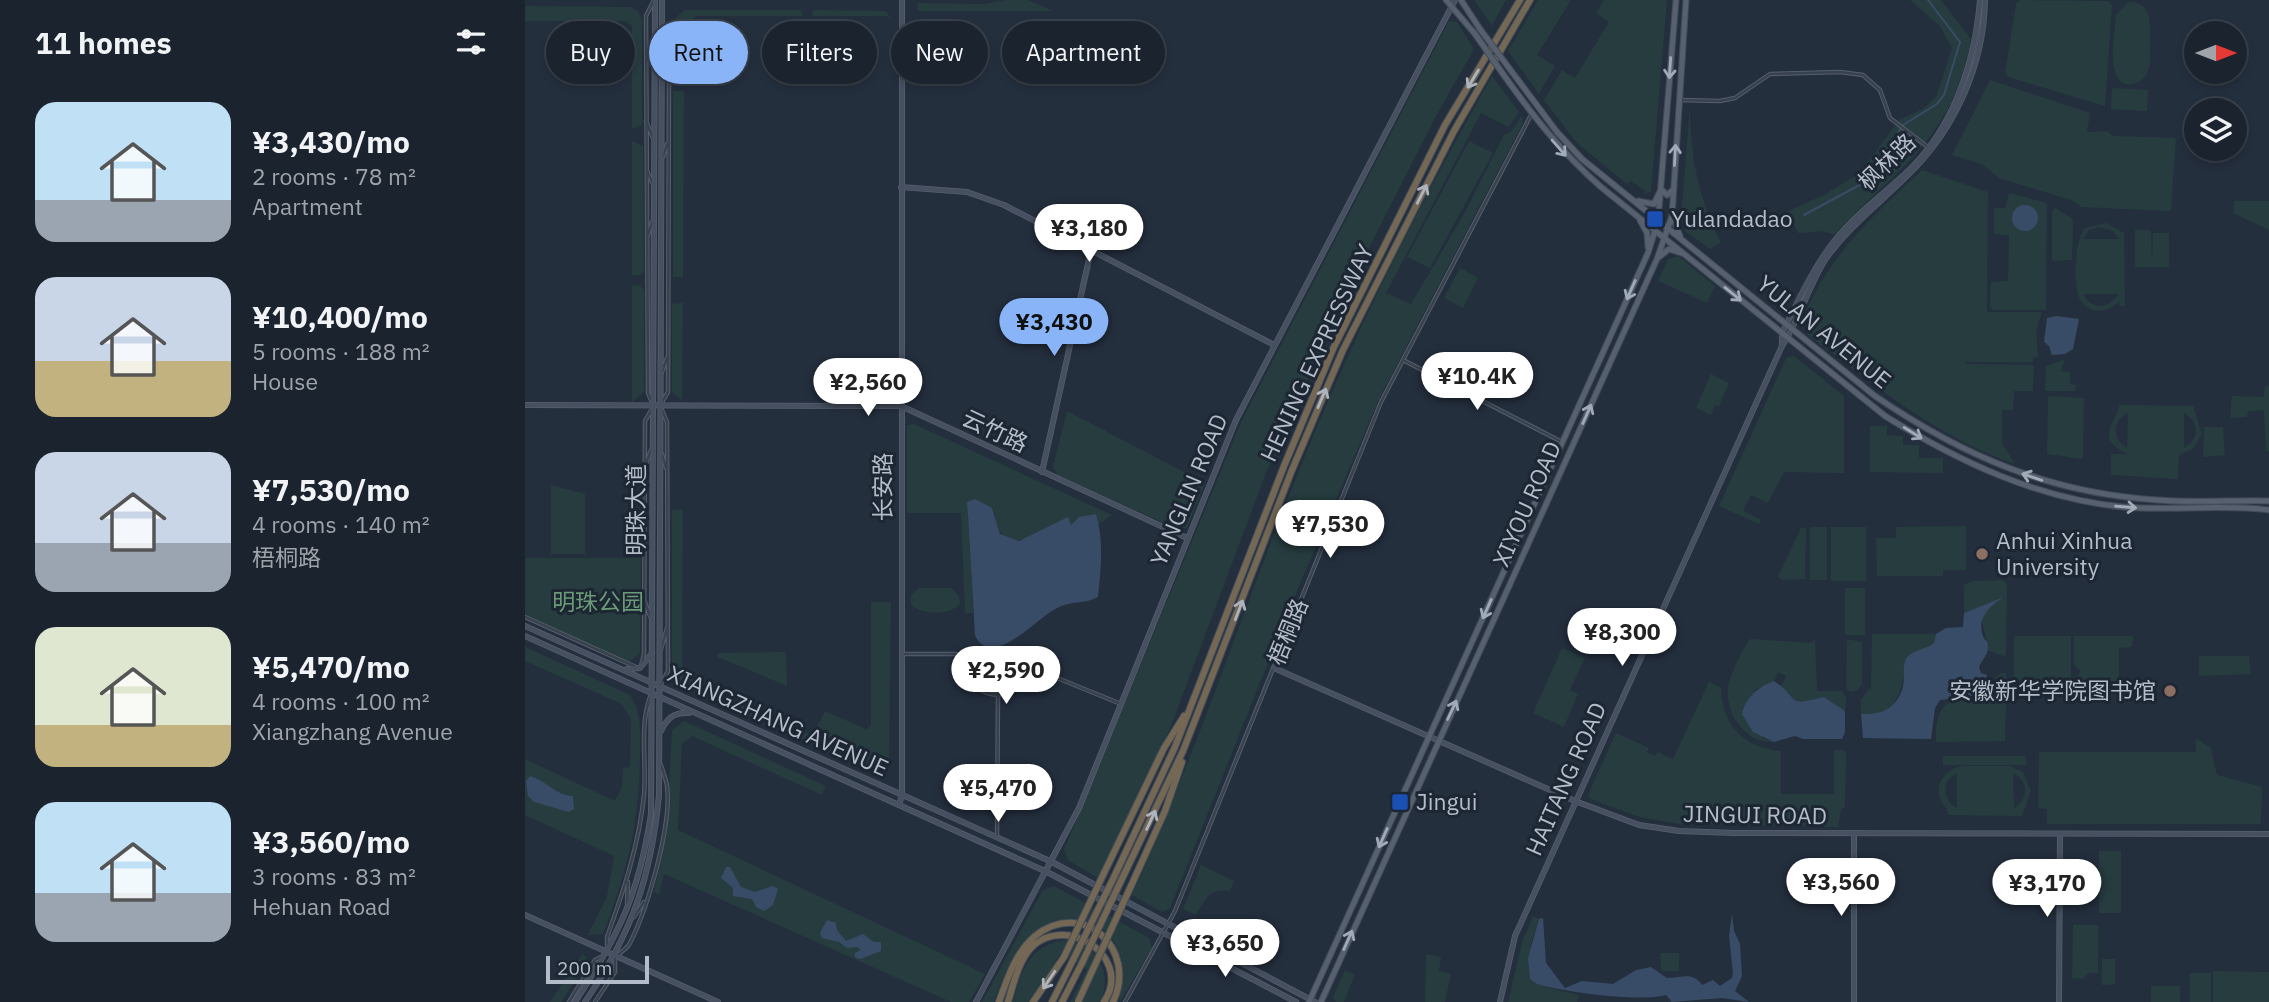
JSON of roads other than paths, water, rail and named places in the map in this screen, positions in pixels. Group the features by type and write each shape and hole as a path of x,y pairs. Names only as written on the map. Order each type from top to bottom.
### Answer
{"highway":[{"name":"HENING EXPRESSWAY","path":"1052,1002 1175,747 1283,466 1333,349 1445,125 1520,0"},
{"name":"HENING EXPRESSWAY","path":"1062,1002 1183,751 1292,470 1343,350 1454,131 1530,0"},
{"path":"1033,1002 1064,957 1164,748 1193,702"},
{"path":"1078,1002 1165,811 1201,707"},
{"path":"999,1002 1014,965 1034,937 1049,928 1076,924 1099,930 1111,944 1120,975 1113,1002"},
{"path":"1008,1002 1025,954 1048,937 1066,934 1097,947 1107,961 1111,976 1109,995 1104,1002"}],"main road":[{"path":"1445,0 1477,31"},
{"name":"YULAN AVENUE","path":"1461,0 1503,74 1568,158 1885,416 1913,434 1985,470 2026,486 2073,499 2122,507 2269,509"},
{"name":"XIYOU ROAD","path":"1314,1001 1429,736 1648,253 1658,220 1675,0"},
{"name":"XIYOU ROAD","path":"1314,1001 1438,740 1657,259 1672,216 1686,0"},
{"name":"YULAN AVENUE","path":"1477,31 1509,68 1557,132 1582,159 1875,396 1921,428 1992,464 2043,481 2124,497 2269,501"},
{"path":"1629,197 1646,205 1654,204 1661,189 1667,195 1673,190"},
{"path":"1629,210 1636,202"},
{"path":"1672,216 1683,241"},
{"path":"1639,217 1647,233 1648,253"},
{"path":"1657,259 1669,250 1684,254 1689,246"},
{"path":"2253,500 2259,503 2259,507 2253,509"}],"street":[{"name":"明珠大道","path":"654,0 655,21"},
{"path":"654,0 646,16 647,393 667,422 668,671 659,687"},
{"name":"明珠大道","path":"662,0 662,21"},
{"name":"长安路","path":"899,805 902,795 902,0"},
{"name":"YANGLIN ROAD","path":"976,1002 1079,808 1236,420 1455,0"},
{"name":"枫林路","path":"1789,327 1825,261 1844,236 1930,149 1955,103 1971,60 1982,0"},
{"path":"646,66 649,55"},
{"path":"1679,100 1720,101 1735,98 1770,74 1840,72 1863,75 1880,90 1890,118 1930,149"},
{"name":"明珠大道","path":"590,1002 593,991 615,957 641,897 655,833 660,761 660,449 655,365 655,84"},
{"name":"明珠大道","path":"571,1002 585,987 607,954 627,911 635,890 651,814 654,440 660,379 662,84"},
{"path":"640,668 644,654 645,421 668,392 669,84"},
{"name":"梧桐路","path":"1125,1002 1170,922 1381,402 1532,114"},
{"path":"645,118 655,142"},
{"path":"661,164 669,138"},
{"path":"646,168 655,186"},
{"path":"901,187 967,192 1004,205 1275,345"},
{"path":"646,240 655,215"},
{"path":"1042,472 1091,250"},
{"path":"1785,335 1789,327"},
{"name":"HAITANG ROAD","path":"1500,1002 1515,936 1785,335"},
{"path":"647,345 655,365"},
{"path":"660,379 668,354"},
{"path":"1403,360 1562,443"},
{"name":"云竹路","path":"525,405 901,406 1187,538"},
{"path":"645,466 654,440"},
{"path":"660,449 667,471"},
{"path":"660,583 668,592"},
{"path":"644,599 653,624"},
{"path":"525,617 640,668"},
{"path":"660,655 668,625"},
{"name":"XIANGZHANG AVENUE","path":"525,626 1052,862 1170,922 1314,1001"},
{"name":"XIANGZHANG AVENUE","path":"525,636 1047,872 1296,1002"},
{"path":"621,669 640,668 653,652"},
{"path":"901,654 956,654 960,670 969,683 998,695 1014,692 1025,685 1035,670 1121,704"},
{"name":"JINGUI ROAD","path":"1274,668 1574,801 1639,825 1679,831 1854,834 2269,834"},
{"path":"607,954 607,937 628,879 640,831 645,790 644,713 652,694"},
{"path":"997,837 998,695"},
{"path":"659,735 666,721 674,715 692,713"},
{"path":"590,1002 615,972 615,957 629,945 646,899 659,852 666,809 667,786 660,761"},
{"path":"1854,834 1854,1002"},
{"path":"2059,1002 2060,836"},
{"path":"627,911 628,879"},
{"path":"630,923 646,899"},
{"path":"525,915 717,1002"},
{"path":"571,1002 595,960 607,954"}],"water":[{"path":"2025,205 2034,209 2038,218 2034,227 2025,231 2016,227 2012,218 2016,209"},
{"path":"2056,316 2079,319 2073,349 2065,354 2052,355 2049,346 2044,342 2047,318"},
{"path":"975,499 992,508 1000,534 1019,541 1068,517 1071,525 1079,517 1096,514 1101,545 1098,597 1057,608 1002,645 992,648 982,645 975,635 967,502"},
{"path":"2004,597 1990,608 1981,623 1988,646 1979,667 1981,673 1987,675 1983,695 1940,700 1935,708 1931,739 1863,738 1861,714 1881,712 1897,701 1903,687 1904,666 1908,656 1934,643 1936,634 1946,628 1963,627 1964,613"},
{"path":"1774,681 1794,700 1824,697 1845,711 1845,732 1842,739 1803,739 1795,736 1774,742 1753,732 1742,714 1746,703 1753,693"},
{"path":"530,776 561,793 573,796 574,809 569,812 534,802 528,796 526,781"},
{"path":"726,867 730,867 741,887 755,892 773,886 778,889 773,905 764,911 756,907 752,899 733,896 733,888 721,878"},
{"path":"1732,914 1734,931 1740,944 1742,976 1735,991 1749,1002 1722,998 1672,1002 1666,995 1640,998 1604,996 1550,987 1530,979 1528,958 1539,919 1543,918 1546,963 1565,988 1582,981 1613,984 1636,970 1651,967 1667,978 1691,977 1702,985 1713,980 1720,986 1732,978 1733,973 1729,936"},
{"path":"827,920 836,923 837,930 846,941 863,934 874,942 881,942 881,951 860,959 855,957 855,953 861,950 857,947 847,948 839,942 822,938 820,933"}],"waterway":[{"path":"1804,215 1867,181 1903,125 1937,104 1944,95 1960,42 1928,0"}],"place":[{"name":"Yulandadao","path":"1655,219"},
{"name":"Anhui Xinhua University","path":"1982,554"},
{"name":"安徽新华学院图书馆","path":"2170,691"},
{"name":"Jingui","path":"1400,802"}],"park label":[{"name":"明珠公园","path":"598,602"}]}
